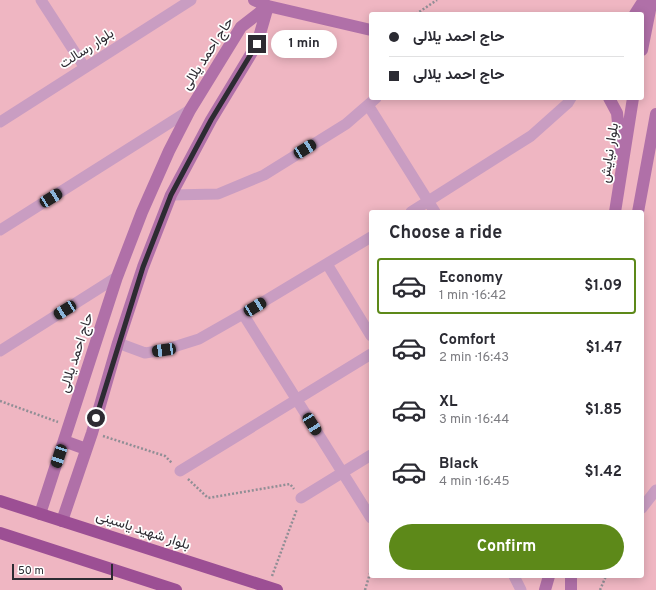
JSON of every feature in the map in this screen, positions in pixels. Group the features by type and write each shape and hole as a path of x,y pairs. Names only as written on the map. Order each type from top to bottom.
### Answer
{"main road":[{"name":"بلوار شهید یاسینی","path":"0,501 277,590"},
{"path":"0,533 176,590"}],"street":[{"path":"41,0 85,68"},
{"name":"بلوار رسالت","path":"0,122 191,0"},
{"path":"254,0 273,3 369,29"},
{"path":"636,12 644,0"},
{"path":"644,40 652,0"},
{"path":"62,521 143,267 171,195 211,120 257,44 273,3"},
{"name":"حاج احمد یلالی","path":"40,514 117,277 142,212 169,151 190,110 241,27 273,3"},
{"path":"414,210 531,136 570,100"},
{"path":"610,100 617,113 622,170"},
{"name":"بلوار نیایش","path":"615,210 633,100"},
{"path":"171,195 218,194 264,175 346,124 372,101 434,210"},
{"path":"0,230 190,110"},
{"path":"638,210 656,114"},
{"path":"646,172 656,153"},
{"path":"118,343 145,353 164,350 199,339 369,238"},
{"path":"327,264 369,333"},
{"path":"0,350 117,277"},
{"path":"243,314 369,515"},
{"path":"180,471 369,355"},
{"path":"64,442 86,449"},
{"path":"301,498 369,456"},
{"path":"644,506 655,495"},
{"path":"515,578 521,590"},
{"path":"545,590 548,578"},
{"path":"571,578 571,590"}],"path":[{"path":"419,12 437,0"},
{"path":"365,590 369,577"},
{"path":"600,590 605,578"}],"shaded area":[{"path":"0,0 656,0 656,590 0,590"}],"route":[{"path":"96,418 118,343 143,267 171,195 211,120 257,44"}]}
